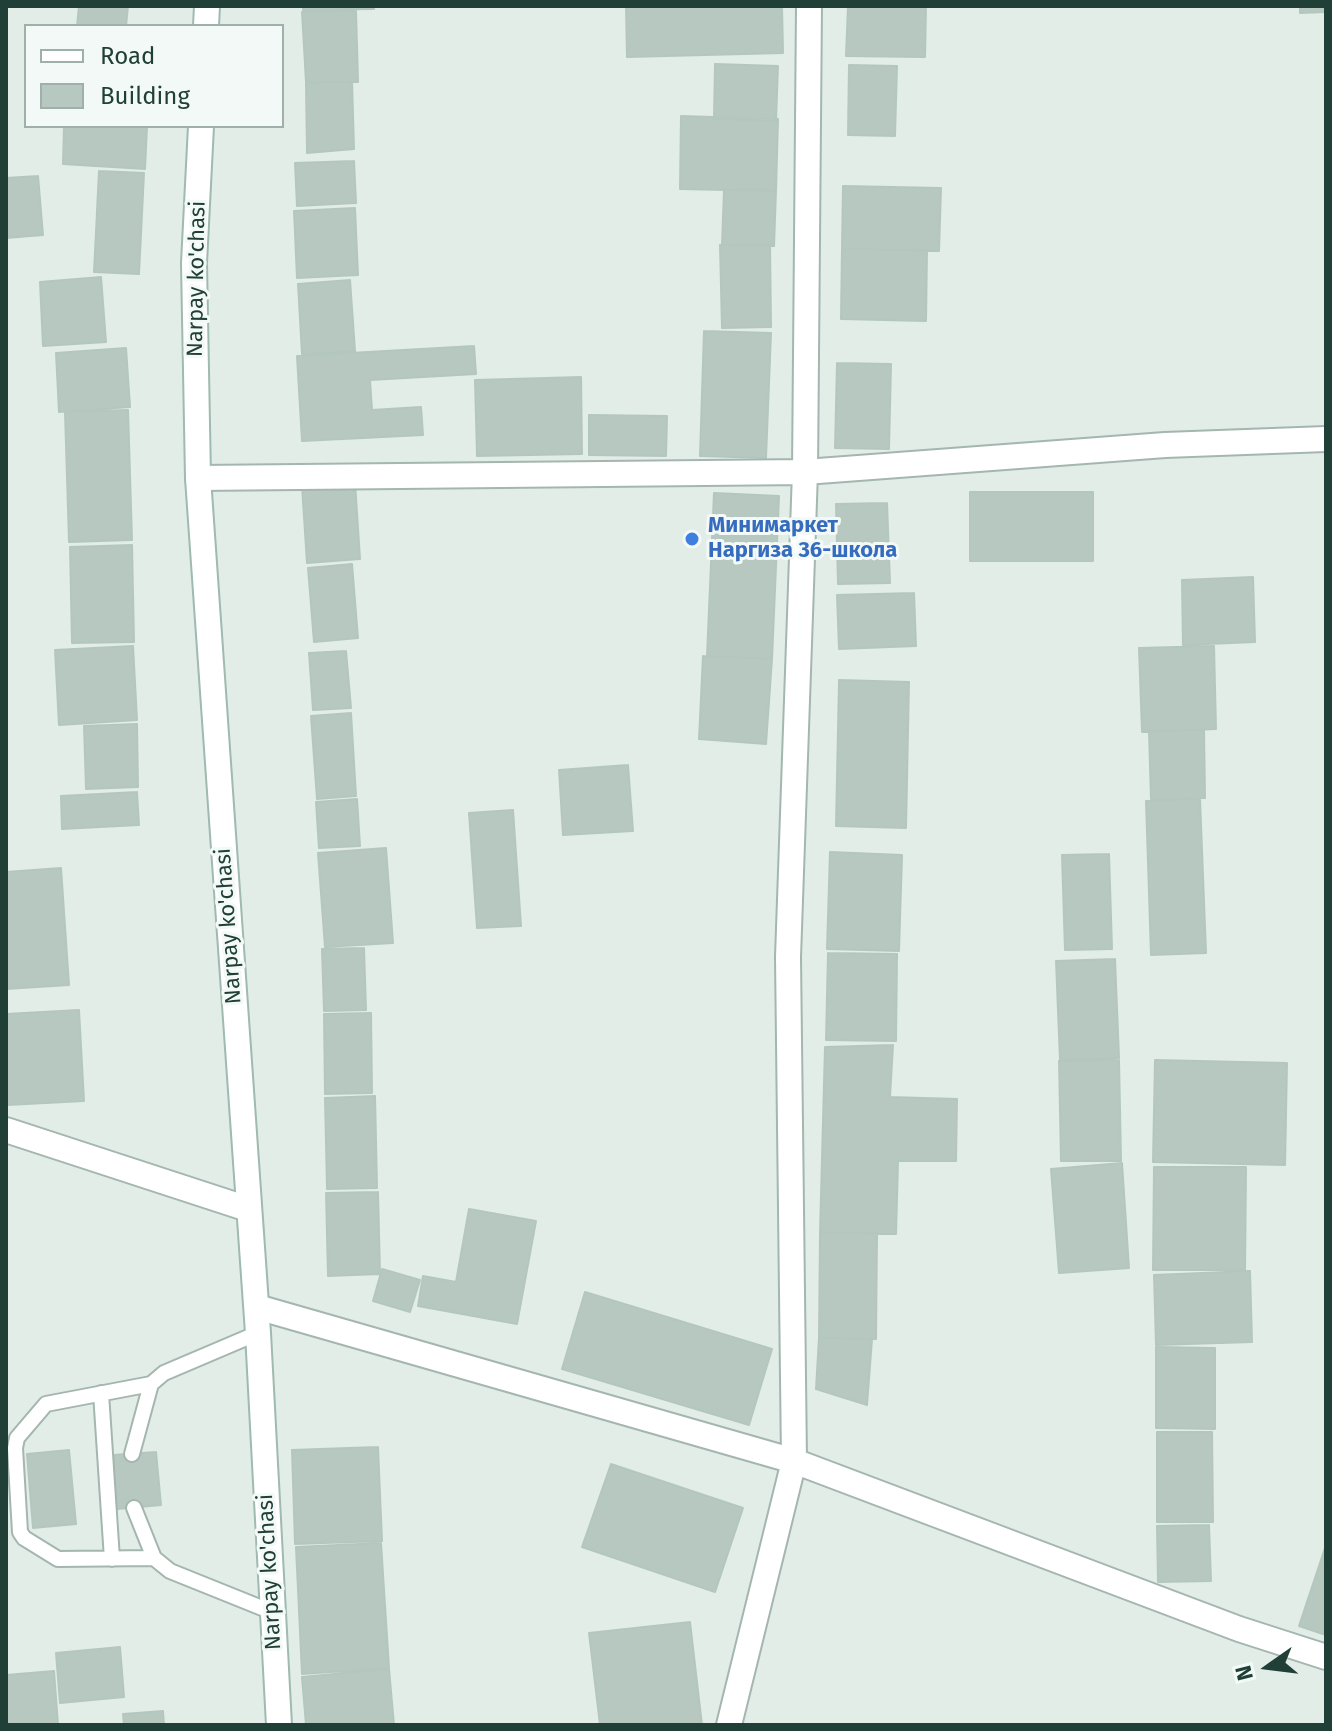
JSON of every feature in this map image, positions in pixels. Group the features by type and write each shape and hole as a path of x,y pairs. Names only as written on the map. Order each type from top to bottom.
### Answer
{"street":[{"path":"729,1725 794,1461 788,957 805,472 809,6"},
{"name":"Narpay ko'chasi","path":"201,128 194,263 198,478 257,1307 279,1725"},
{"path":"198,478 805,472 1165,445 1326,439"},
{"path":"6,1130 248,1209"},
{"path":"257,1307 794,1461 1239,1629 1326,1657"}],"lane":[{"path":"154,1558 58,1559 24,1538 19,1518 17,1438 46,1404 151,1384 164,1373 258,1333"},
{"path":"132,1454 151,1384"},
{"path":"101,1393 112,1559"},
{"path":"134,1508 154,1558 170,1571 272,1612"}],"building":[{"path":"79,6 128,6 126,24 77,24"},
{"path":"303,6 374,6 374,9 303,10"},
{"path":"626,6 782,6 783,53 627,57"},
{"path":"848,6 926,6 925,57 846,56"},
{"path":"1300,6 1326,6 1326,12 1300,13"},
{"path":"356,11 358,82 306,82 302,12"},
{"path":"715,64 778,66 776,121 714,119"},
{"path":"849,65 897,66 895,136 848,135"},
{"path":"352,82 354,149 307,153 306,83"},
{"path":"681,116 778,119 776,191 680,189"},
{"path":"64,128 147,128 145,169 63,164"},
{"path":"354,161 356,203 297,206 295,163"},
{"path":"99,171 144,173 139,274 94,272"},
{"path":"38,176 43,235 6,238 6,178"},
{"path":"843,186 941,188 939,251 842,249"},
{"path":"724,189 776,190 774,246 722,245"},
{"path":"355,208 358,275 297,278 294,211"},
{"path":"770,244 771,327 722,328 720,245"},
{"path":"842,249 927,250 926,321 841,319"},
{"path":"101,277 106,342 43,346 40,282"},
{"path":"350,280 355,351 302,354 298,284"},
{"path":"704,331 771,333 766,458 700,456"},
{"path":"474,346 476,374 370,380 372,410 421,407 423,435 302,441 297,356"},
{"path":"126,348 130,407 59,412 56,353"},
{"path":"837,363 891,364 889,449 835,448"},
{"path":"581,377 582,454 477,456 475,380"},
{"path":"128,410 132,540 69,542 65,412"},
{"path":"589,415 667,416 666,456 589,455"},
{"path":"355,482 360,559 307,563 302,486"},
{"path":"970,492 1093,492 1093,561 970,561"},
{"path":"714,493 779,496 772,659 707,656"},
{"path":"887,503 890,583 838,584 836,504"},
{"path":"132,545 134,642 72,643 70,547"},
{"path":"352,564 358,638 314,642 308,568"},
{"path":"1253,577 1255,642 1183,645 1182,580"},
{"path":"914,593 916,646 839,649 837,595"},
{"path":"133,646 137,720 59,725 55,650"},
{"path":"1214,646 1216,729 1142,732 1139,648"},
{"path":"346,651 351,708 313,710 309,653"},
{"path":"703,656 772,659 766,744 699,739"},
{"path":"839,680 909,682 906,828 836,826"},
{"path":"351,713 356,796 317,799 311,716"},
{"path":"137,724 138,787 86,789 84,726"},
{"path":"1204,730 1205,798 1151,799 1149,731"},
{"path":"628,765 633,831 563,835 559,770"},
{"path":"137,792 139,825 62,829 61,796"},
{"path":"357,799 360,846 319,848 316,802"},
{"path":"1200,799 1206,953 1151,955 1146,801"},
{"path":"513,810 521,926 477,928 469,813"},
{"path":"386,848 393,943 325,947 318,853"},
{"path":"830,852 902,855 899,951 827,949"},
{"path":"1109,854 1112,949 1065,950 1062,855"},
{"path":"61,868 69,985 6,989 6,872"},
{"path":"364,948 366,1010 324,1011 322,949"},
{"path":"828,953 897,954 896,1041 826,1040"},
{"path":"1115,959 1119,1058 1060,1060 1056,961"},
{"path":"79,1010 84,1101 7,1105 6,1014"},
{"path":"371,1013 372,1093 325,1094 324,1014"},
{"path":"893,1045 890,1097 957,1099 956,1161 898,1161 896,1234 820,1233 825,1047"},
{"path":"1119,1060 1121,1161 1061,1161 1059,1061"},
{"path":"1155,1060 1287,1063 1285,1165 1153,1162"},
{"path":"375,1096 377,1188 327,1189 325,1098"},
{"path":"1122,1163 1129,1268 1059,1273 1051,1169"},
{"path":"1154,1167 1246,1167 1245,1270 1153,1270"},
{"path":"378,1192 380,1274 328,1276 326,1193"},
{"path":"469,1209 536,1221 517,1324 418,1306 423,1276 456,1282"},
{"path":"820,1233 877,1233 876,1339 819,1338"},
{"path":"382,1269 420,1280 410,1312 373,1301"},
{"path":"1250,1271 1252,1342 1156,1345 1154,1275"},
{"path":"585,1292 772,1349 749,1425 562,1369"},
{"path":"819,1338 872,1339 867,1405 816,1389"},
{"path":"1156,1347 1215,1348 1215,1429 1156,1428"},
{"path":"1157,1432 1212,1432 1213,1522 1157,1522"},
{"path":"378,1447 382,1541 295,1544 292,1450"},
{"path":"69,1450 76,1524 33,1528 27,1454"},
{"path":"156,1452 161,1505 117,1509 113,1455"},
{"path":"611,1464 743,1508 715,1592 582,1547"},
{"path":"1209,1525 1211,1581 1158,1582 1157,1526"},
{"path":"381,1543 389,1668 302,1674 296,1547"},
{"path":"1326,1545 1326,1635 1299,1626"},
{"path":"690,1622 702,1725 600,1725 589,1633"},
{"path":"120,1647 124,1697 60,1703 56,1653"},
{"path":"389,1669 394,1725 306,1725 302,1677"},
{"path":"54,1671 58,1725 6,1725 6,1675"},
{"path":"163,1711 164,1725 124,1725 123,1714"}],"place":[{"name":"Минимаркет Наргиза 36-школа","path":"692,539"}]}
